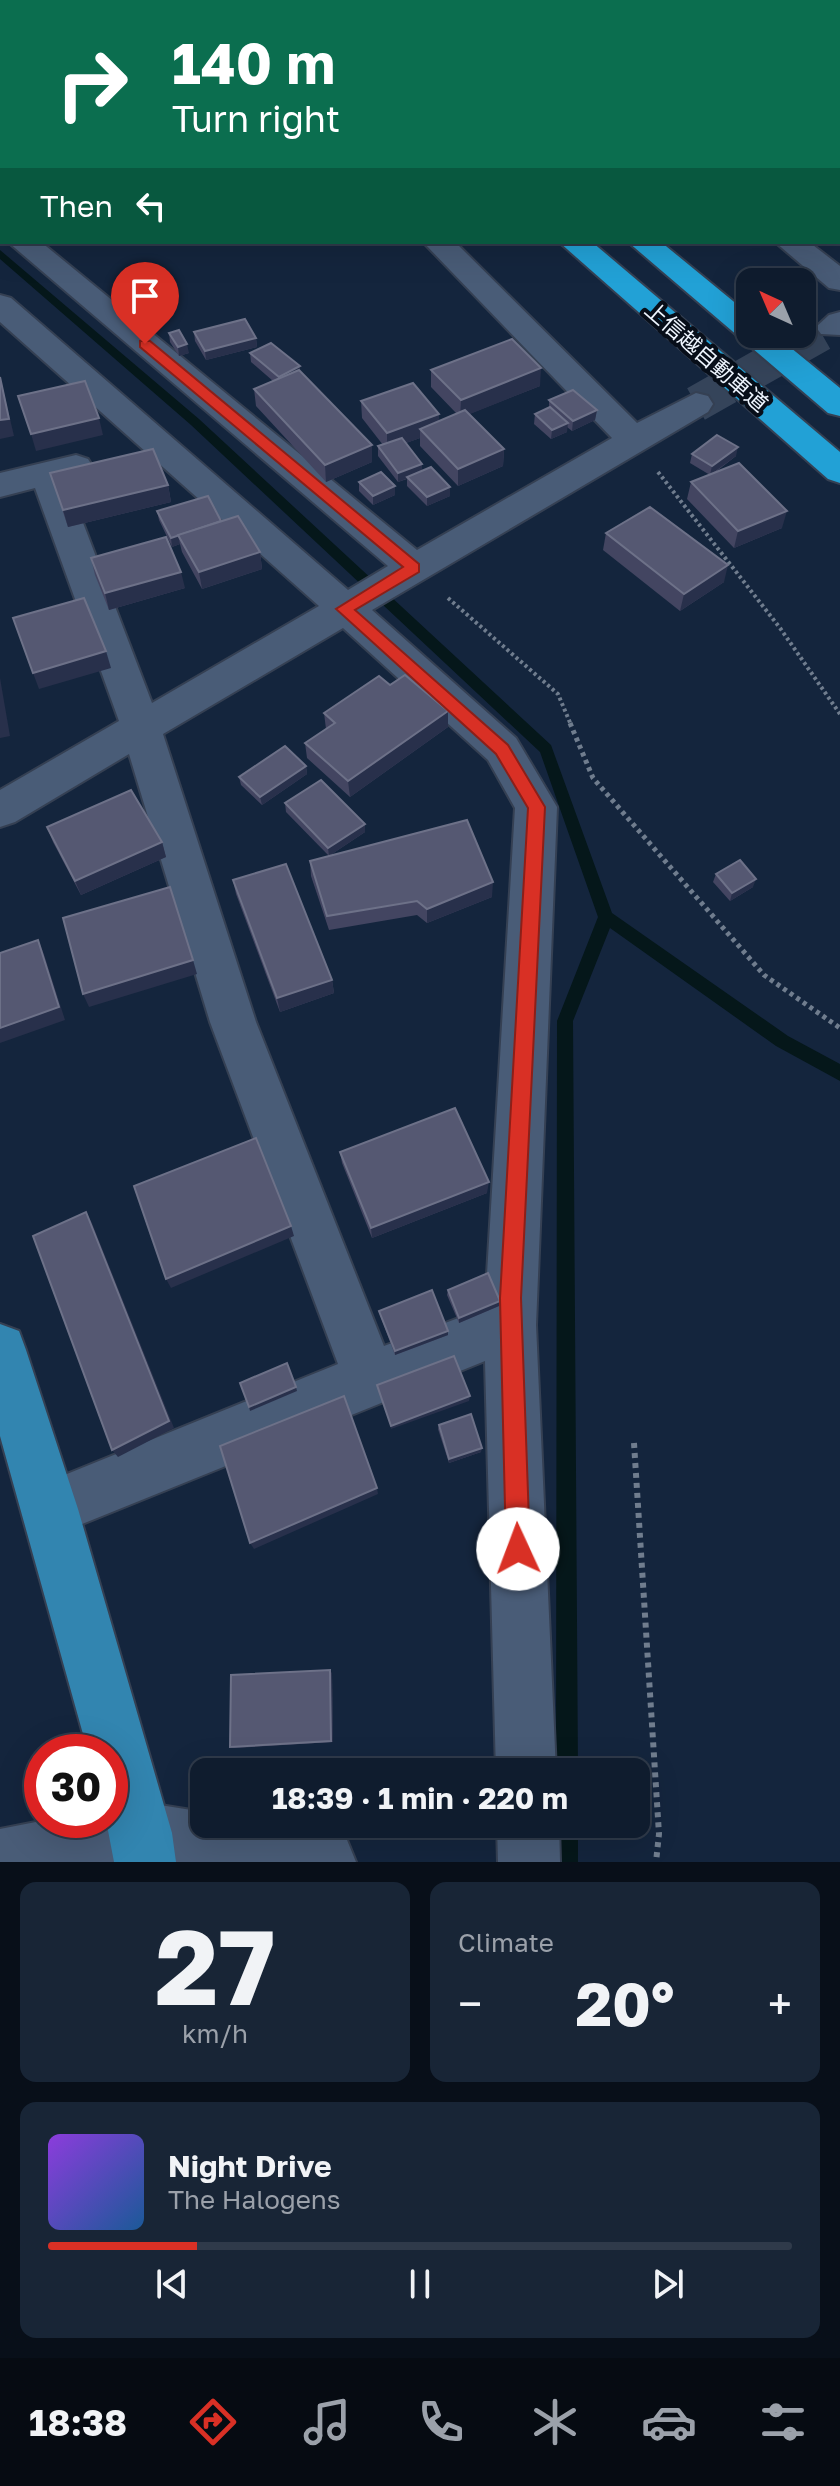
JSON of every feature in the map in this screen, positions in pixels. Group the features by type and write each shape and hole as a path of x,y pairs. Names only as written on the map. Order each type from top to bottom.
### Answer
{"highway":[{"name":"上信越自動車道","path":"576,244 840,471"},
{"name":"上信越自動車道","path":"645,244 736,319"},
{"name":"上信越自動車道","path":"771,348 840,405"}],"main road":[{"path":"0,1350 50,1509 143,1847"}],"street":[{"path":"25,244 414,568"},
{"path":"440,244 633,439"},
{"path":"793,244 840,281"},
{"path":"0,305 348,606 502,749 536,807 510,1325 525,1758"},
{"path":"0,810 696,404"},
{"path":"0,485 161,447"},
{"path":"47,474 141,727 233,1022 370,1378"},
{"path":"50,1509 370,1378 510,1325"},
{"path":"528,1838 529,1862"},
{"path":"0,1860 143,1847 325,1862"}],"path":[{"path":"633,439 780,628 840,714"},
{"path":"414,568 558,694 593,778 764,975 840,1028"},
{"path":"634,1443 659,1834 656,1862"}],"building":[{"path":"245,319 256,338 205,351 194,332"},
{"path":"179,330 187,344 178,347 169,333"},
{"path":"512,339 541,368 461,400 431,370"},
{"path":"271,343 300,366 279,377 250,353"},
{"path":"299,370 372,445 325,465 254,389"},
{"path":"0,377 9,419 0,420"},
{"path":"85,381 99,418 31,434 18,396"},
{"path":"413,383 439,414 387,433 361,401"},
{"path":"573,390 597,410 573,421 549,400"},
{"path":"550,407 568,423 552,430 535,414"},
{"path":"465,410 504,449 458,469 420,429"},
{"path":"717,435 738,447 712,466 692,454"},
{"path":"402,438 422,464 398,473 378,446"},
{"path":"153,449 168,485 63,510 50,473"},
{"path":"739,463 787,511 738,531 691,482"},
{"path":"431,467 450,487 427,497 407,477"},
{"path":"381,472 395,486 373,496 359,482"},
{"path":"208,496 221,521 171,538 157,511"},
{"path":"650,507 728,565 684,594 606,533"},
{"path":"238,516 260,552 199,572 178,535"},
{"path":"166,537 181,572 105,593 91,558"},
{"path":"84,598 106,651 33,673 13,618"},
{"path":"405,675 448,711 348,781 305,743 335,723 324,713 379,676 390,685"},
{"path":"285,746 306,766 260,797 239,777"},
{"path":"321,780 365,824 328,848 285,803"},
{"path":"131,790 162,842 75,881 47,827"},
{"path":"467,820 493,882 427,909 417,901 327,916 310,861"},
{"path":"740,860 756,879 732,893 716,874"},
{"path":"286,864 332,980 277,998 233,880"},
{"path":"170,887 193,960 83,994 63,918"},
{"path":"38,940 59,1007 0,1028 0,953"},
{"path":"455,1108 489,1182 371,1228 340,1152"},
{"path":"256,1138 291,1226 166,1279 134,1186"},
{"path":"86,1212 169,1421 112,1450 33,1236"},
{"path":"488,1273 500,1301 459,1318 448,1290"},
{"path":"432,1290 448,1331 395,1351 379,1311"},
{"path":"454,1356 470,1396 391,1426 377,1385"},
{"path":"287,1363 296,1387 249,1407 240,1383"},
{"path":"344,1396 377,1488 250,1543 220,1446"},
{"path":"471,1414 482,1448 449,1459 439,1425"},
{"path":"330,1670 331,1741 230,1747 231,1675"}],"waterway":[{"path":"0,253 195,422 546,749 606,917"},
{"path":"567,1758 565,1021 606,917"},
{"path":"606,917 782,1041 840,1073"},
{"path":"567,1838 567,1862"}],"tunnel":[{"path":"696,404 832,327"}],"route":[{"path":"145,344 414,568 344,609 502,749 536,807 510,1325 518,1549"}]}
